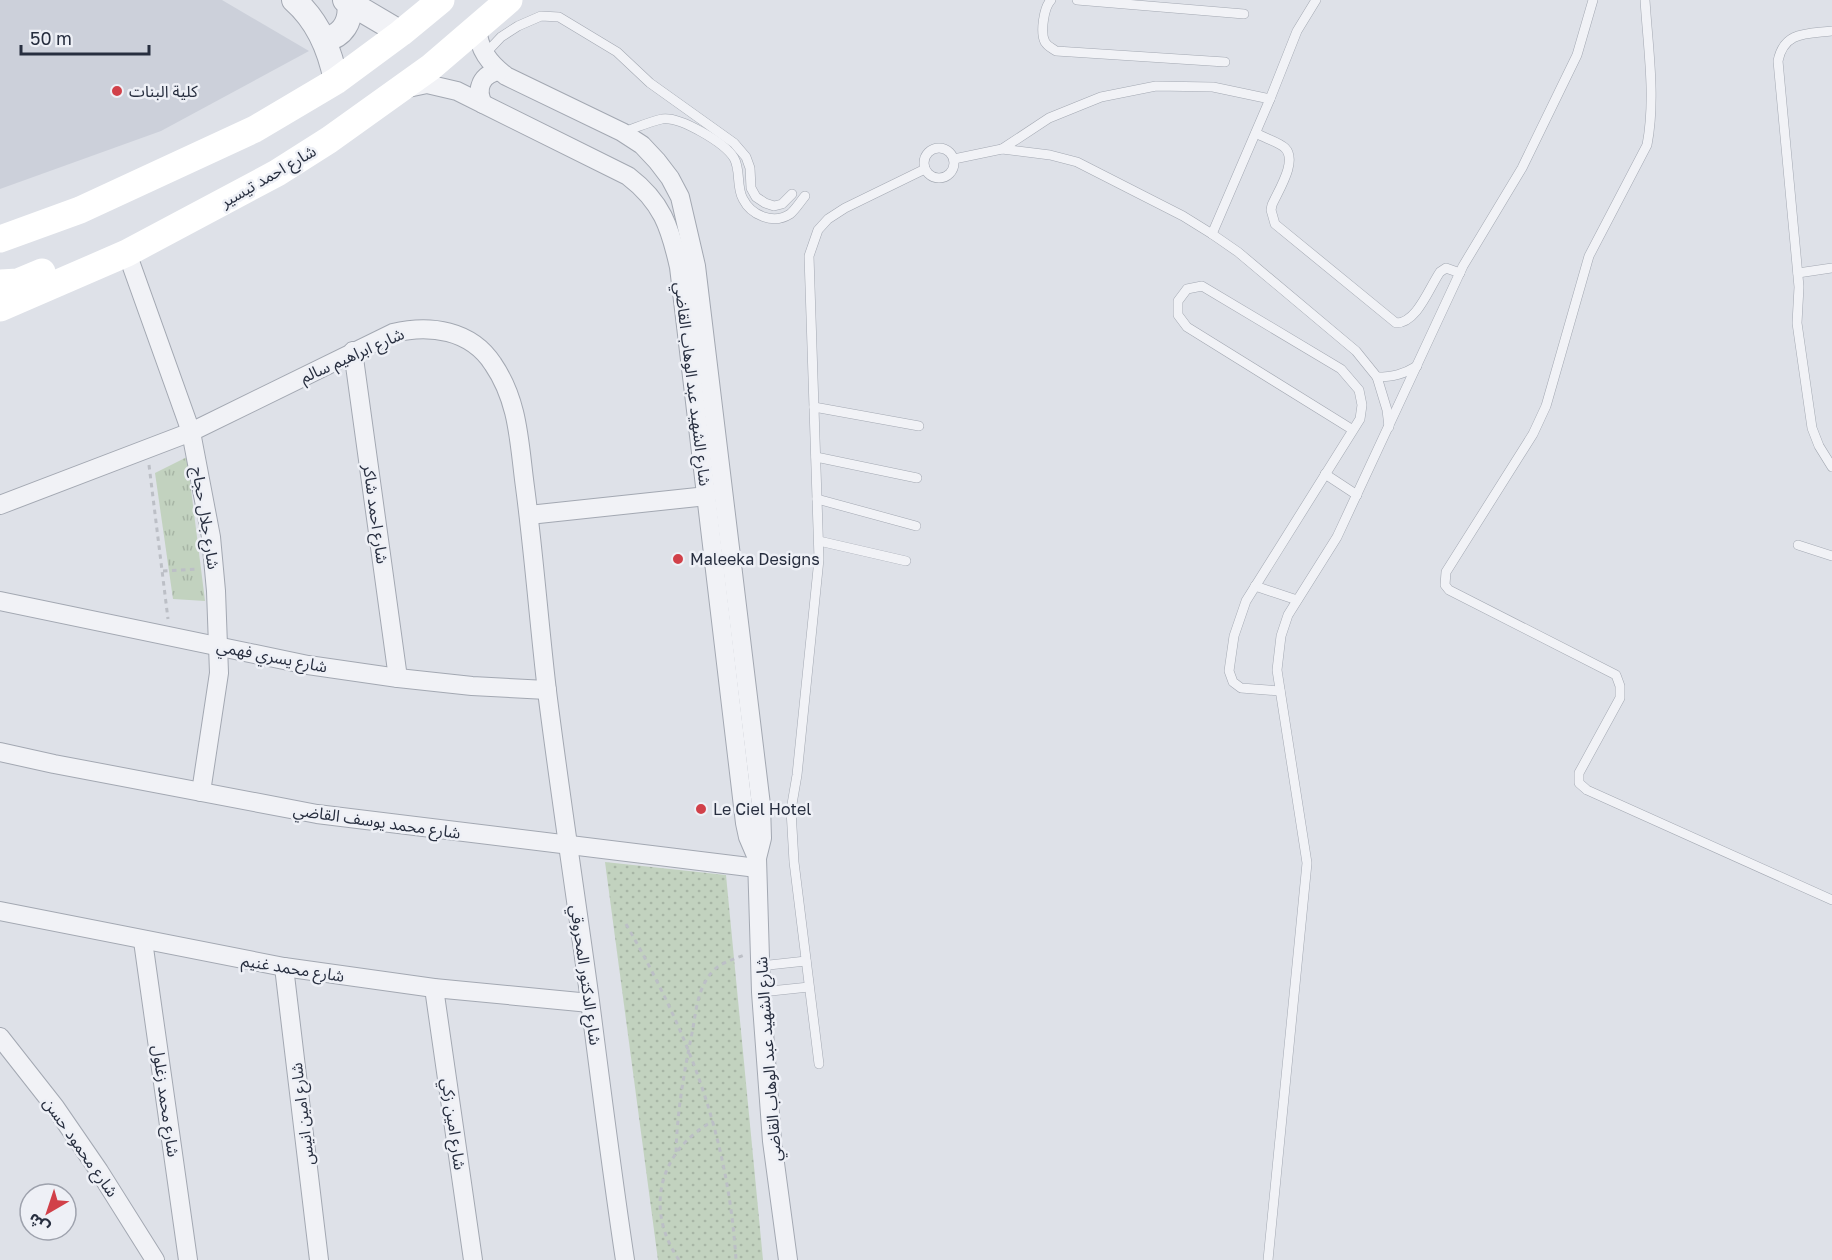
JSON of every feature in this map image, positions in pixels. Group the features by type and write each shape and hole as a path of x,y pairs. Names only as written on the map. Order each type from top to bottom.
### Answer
{"main road":[{"path":"0,239 80,210 255,129 336,81 441,0"},
{"name":"شارع احمد تيسير","path":"0,308 128,254 277,173 330,140 397,93 509,0"},
{"path":"0,283 18,282 66,264 91,269"}],"street":[{"path":"294,0 315,24 324,40 332,59 336,81"},
{"path":"324,40 337,35 347,24 349,17 347,1"},
{"path":"347,1 401,33"},
{"name":"شارع الشهيد عبد الوهاب القاضي","path":"477,28 478,40 484,55 494,67 622,132 642,145 670,178 680,197 696,266 761,805 762,838 757,863 761,992 772,1140 788,1260"},
{"path":"483,104 479,92 483,80 487,75 499,71"},
{"name":"شارع الشهيد عبد الوهاب القاضي","path":"397,93 411,86 427,84 457,91 628,176 651,196 661,210 671,234 679,267 745,823 757,863"},
{"name":"شارع جلال حجاج","path":"128,254 191,432 202,483 214,568 219,646 215,706 201,792"},
{"name":"شارع ابراهيم سالم","path":"0,505 191,432 393,333 414,328 436,328 458,335 477,346 492,362 514,407 547,690"},
{"name":"شارع احمد شاكر","path":"353,351 398,678"},
{"path":"528,515 707,496"},
{"name":"شارع يسري فهمي","path":"0,601 308,665 472,686 547,690"},
{"name":"شارع الدكتور المحروقي","path":"547,690 609,1160 625,1260"},
{"name":"شارع محمد يوسف القاضي","path":"0,752 317,814 568,846 757,863"},
{"name":"شارع محمد غنيم","path":"0,911 284,968 434,988 590,1004"},
{"name":"شارع محمد زغلول","path":"144,941 188,1260"},
{"name":"شارع امين انيس","path":"284,968 319,1260"},
{"name":"شارع امين زكي","path":"434,988 473,1260"},
{"name":"شارع محمود حسن","path":"0,1037 55,1107 155,1260"}],"lane":[{"path":"1051,0 1046,6 1043,36 1047,45 1056,51 1224,62"},
{"path":"1077,0 1244,14"},
{"path":"1212,234 1256,134 1297,31 1316,0"},
{"path":"1268,1260 1307,863 1277,670 1281,636 1288,615 1337,537 1460,273 1522,168 1577,55 1593,0"},
{"path":"1645,0 1651,108 1647,145 1589,255 1546,406 1533,434 1446,572 1445,585 1449,591 1616,675 1620,686 1620,698 1579,773 1579,783 1587,790 1832,900"},
{"path":"484,55 501,37 518,26 541,16 559,17 617,52 650,83 734,143 746,157 750,168 751,188 756,197 774,206 782,204 792,194"},
{"path":"1832,31 1791,38 1780,50 1778,61 1798,273 1797,323 1812,428 1819,446 1832,467"},
{"path":"1002,149 1049,118 1101,97 1156,86 1213,87 1270,99"},
{"path":"622,132 664,119 676,120 699,131 724,148 734,158 741,197 750,210 762,217 780,218 790,213 805,196"},
{"path":"1256,134 1285,148 1289,156 1290,164 1272,205 1275,224 1396,322 1404,323 1413,317 1440,272 1446,268 1460,273"},
{"path":"942,148 954,159 952,170 944,178 933,177 925,169 925,158 932,150 942,148"},
{"path":"954,159 1002,149 1077,162 1183,216 1246,258 1356,351 1377,377 1387,410 1389,427"},
{"path":"819,1064 794,862 791,810 798,764 819,559 809,256 815,237 828,219 845,208 925,169"},
{"path":"1798,273 1832,268"},
{"path":"1280,691 1241,688 1233,682 1229,671 1234,636 1246,601 1360,419 1362,405 1359,390 1341,369 1202,286 1187,289 1178,301 1178,315 1187,327 1353,430"},
{"path":"1377,377 1392,377 1406,373 1418,365"},
{"path":"814,407 919,426"},
{"path":"816,457 917,478"},
{"path":"1325,474 1357,495"},
{"path":"817,499 916,526"},
{"path":"819,541 906,561"},
{"path":"1798,545 1832,555"},
{"path":"1255,586 1297,600"},
{"path":"759,957 806,961"},
{"path":"761,992 809,987"}],"path":[{"path":"147,448 171,636"},
{"path":"162,571 214,568"},
{"path":"626,924 645,957 689,1048 713,1121 726,1178 736,1260"},
{"path":"676,1152 679,1101 698,1000 707,979 720,965 759,957"},
{"path":"679,1260 663,1228 660,1203 664,1177 676,1152 692,1135 713,1121"}],"shaded area":[{"name":"كلية البنات","path":"0,0 222,0 309,51 161,131 0,189"}],"green space":[{"path":"187,457 205,601 173,599 155,473"},
{"path":"605,862 726,875 763,1260 658,1260"}],"place":[{"name":"كلية البنات","path":"117,91"},
{"name":"Maleeka Designs","path":"678,559"},
{"name":"Le Ciel Hotel","path":"701,809"}]}
